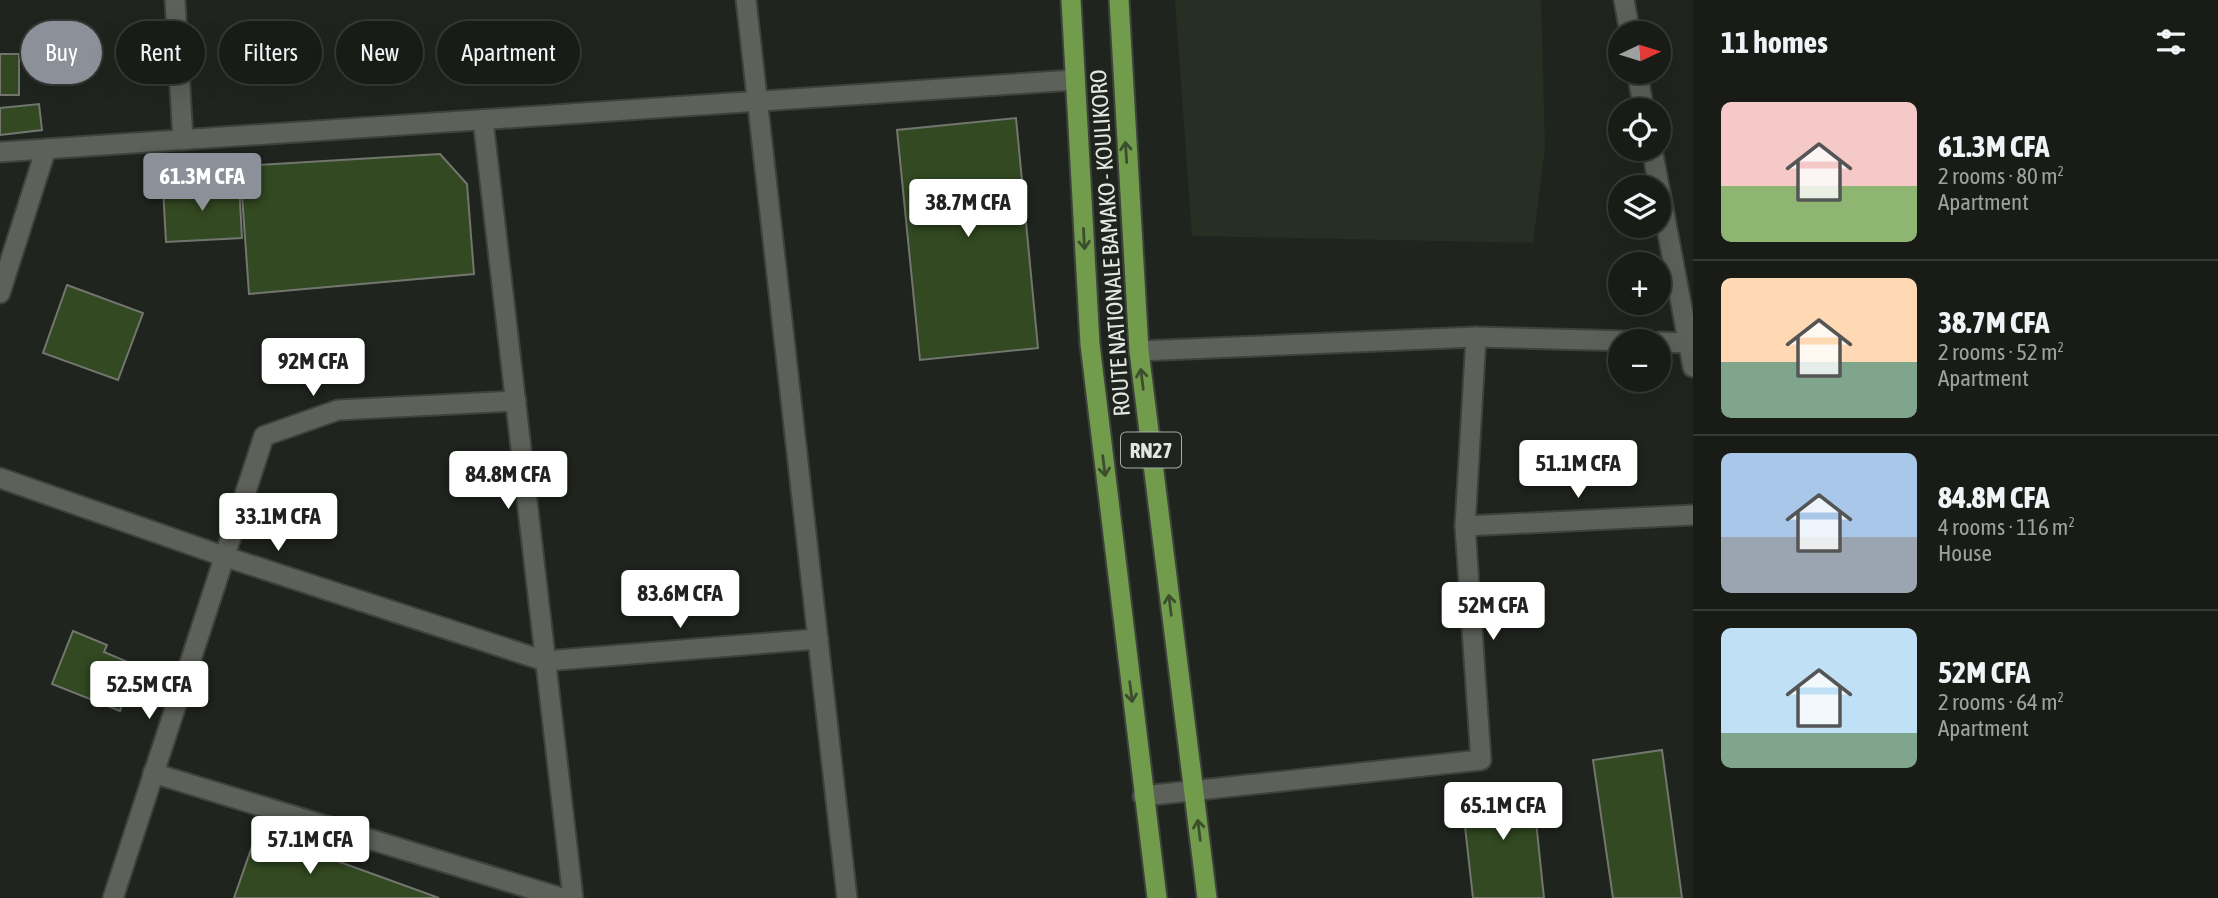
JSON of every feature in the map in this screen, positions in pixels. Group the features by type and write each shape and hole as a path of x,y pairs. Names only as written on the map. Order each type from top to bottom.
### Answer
{"main road":[{"name":"ROUTE NATIONALE BAMAKO - KOULIKORO","path":"1071,0 1090,344 1157,898"},
{"name":"ROUTE NATIONALE BAMAKO - KOULIKORO","path":"1119,0 1139,351 1207,898"}],"street":[{"path":"175,0 183,140"},
{"path":"746,0 847,898"},
{"path":"1624,0 1628,21"},
{"path":"0,152 1074,80"},
{"path":"483,120 573,898"},
{"path":"0,293 46,149"},
{"path":"1654,161 1693,367"},
{"path":"1143,796 1481,761 1465,526 1476,337"},
{"path":"1139,351 1476,337 1608,340"},
{"path":"1671,342 1688,343"},
{"path":"113,898 264,436 338,410 516,401"},
{"path":"0,478 223,556 545,661 818,639"},
{"path":"1465,526 1693,515"},
{"path":"153,773 562,898"}],"shaded area":[{"path":"1175,0 1541,0 1545,147 1533,243 1192,236"}],"building":[{"path":"0,54 19,54 19,95 0,95"},
{"path":"39,104 42,130 0,135 0,108"},
{"path":"1016,118 1038,348 920,360 897,130"},
{"path":"440,154 467,184 474,274 249,294 240,166"},
{"path":"239,184 242,238 166,242 163,188"},
{"path":"67,285 143,313 118,380 43,353"},
{"path":"73,631 107,645 104,652 130,663 121,685 128,688 120,711 52,684"},
{"path":"1662,750 1682,898 1613,898 1593,760"},
{"path":"1532,783 1544,898 1473,898 1461,791"},
{"path":"257,832 439,898 234,898"}]}
